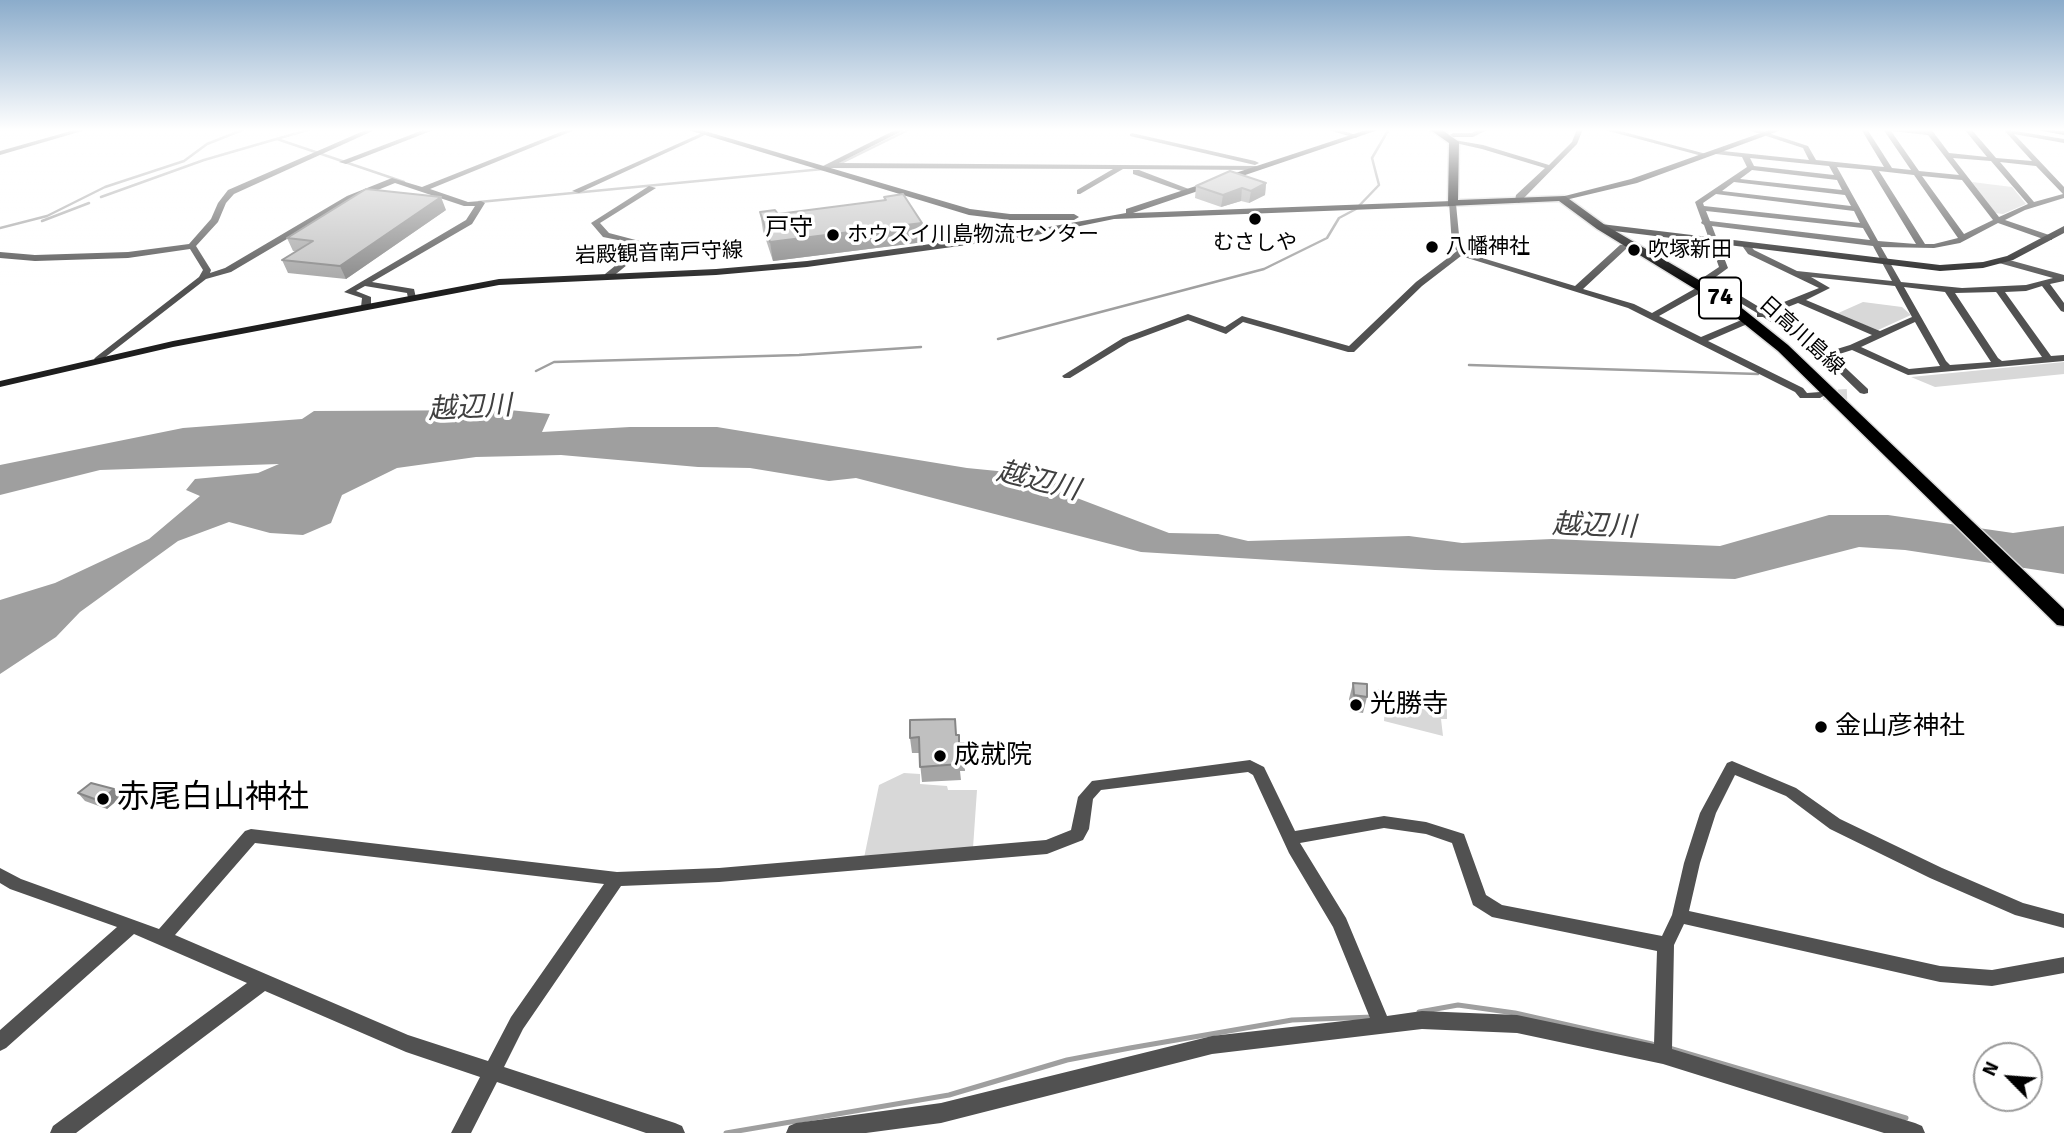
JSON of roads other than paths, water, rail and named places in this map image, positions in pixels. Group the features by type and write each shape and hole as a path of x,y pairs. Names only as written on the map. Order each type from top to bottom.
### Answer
{"main road":[{"path":"1451,182 1452,204 1561,198"},
{"name":"日高川島線","path":"1561,198 1601,227 1702,285 1755,323 2064,620"}],"street":[{"path":"0,255 35,258 128,255 192,246 215,220 222,203 232,192 255,182"},
{"path":"99,359 104,352 204,277 228,270 372,188 390,182"},
{"path":"366,307 367,297 348,292 469,222 481,203 467,204 401,182"},
{"path":"422,190 442,182"},
{"path":"576,191 596,182"},
{"path":"873,182 983,215 1034,218 1114,216 1217,182"},
{"path":"1080,192 1098,182"},
{"path":"1163,182 1190,191"},
{"path":"1519,201 1519,197 1534,182"},
{"path":"1561,198 1630,182"},
{"path":"1653,316 1724,268 1699,202 1731,182"},
{"path":"1752,182 1847,192"},
{"path":"1841,182 1942,363 1949,369"},
{"path":"1882,182 1922,246"},
{"path":"1925,182 1962,238"},
{"path":"1968,182 1997,220 2049,237"},
{"path":"2012,182 2032,204"},
{"path":"608,276 640,250 643,243 606,235 595,223 652,188"},
{"path":"1714,192 1856,209"},
{"path":"1705,223 1922,246 1962,238 2032,204 2064,194"},
{"path":"1452,204 1456,245 1471,258 1577,289 1653,316 1799,390 1804,396 1820,395"},
{"name":"岩殿観音南戸守線","path":"0,384 99,359 499,282 716,272 807,264 1032,233 1114,216 1452,204"},
{"path":"1701,208 1865,226"},
{"path":"1601,227 1886,264 1952,268 2002,261 2064,229"},
{"path":"1577,289 1623,247 1631,245"},
{"path":"192,246 207,270 204,277"},
{"path":"1747,247 1751,252 1826,288 1760,315"},
{"path":"1067,376 1126,340 1188,317 1226,331 1242,319 1351,350 1419,284 1461,252"},
{"path":"2002,261 2063,278"},
{"path":"1794,273 1949,291 2000,290 2045,285 2063,278"},
{"path":"363,283 411,290 412,298"},
{"path":"1702,285 1760,315 1826,355 1864,391 1847,394"},
{"path":"2045,285 2064,309"},
{"path":"2000,290 2049,360"},
{"path":"1949,291 1995,360 2001,364"},
{"path":"1800,300 1878,334"},
{"path":"1826,355 1853,347 1917,318"},
{"path":"1700,341 1742,323"},
{"path":"1853,347 1908,372 2064,358"},
{"path":"162,938 251,836 617,879 719,875 1047,847 1077,835 1081,829 1086,797 1097,785 1250,766 1259,771 1290,838 1340,923 1380,1019"},
{"path":"1663,1055 1666,945 1680,916 1692,863 1708,813 1732,766 1791,792 1835,824 1936,873 2021,910 2064,921"},
{"path":"1290,838 1384,822 1426,828 1458,839 1479,900 1498,912 1666,945"},
{"path":"0,875 16,884 132,925 406,1043 491,1069 674,1133"},
{"path":"461,1133 491,1069 517,1023 617,879"},
{"path":"1680,916 1940,974 1992,978 2064,965"},
{"path":"0,1042 132,925"},
{"path":"60,1133 262,982"},
{"path":"796,1133 941,1113 1212,1045 1380,1019 1517,1024 1663,1055 1915,1133"}],"water":[{"name":"越辺川","path":"509,410 550,414 542,432 630,427 717,427 967,468 1048,476 1069,495 1169,533 1218,534 1248,541 1409,536 1462,543 1552,539 1720,546 1829,515 1888,515 2013,533 2064,526 2064,574 1905,550 1859,547 1735,579 1435,570 1141,552 856,478 829,481 750,468 698,467 561,455 476,457 397,468 342,495 331,523 303,535 270,533 229,522 178,541 80,612 56,637 0,674 0,600 55,583 149,539 200,496 186,490 195,479 258,473 279,464 100,470 0,495 0,465 183,428 302,419 314,411"}],"waterway":[{"path":"0,228 47,216 121,182"},
{"path":"101,197 143,182"},
{"path":"479,202 689,182"},
{"path":"998,339 1264,269 1327,238 1339,218 1356,209 1379,185 1378,182"},
{"path":"42,221 89,203"},
{"path":"536,371 554,362 799,355 921,347"},
{"path":"1469,365 1758,374"},
{"path":"1419,1012 1458,1005 1515,1013 1652,1044"},
{"path":"726,1133 949,1095 1067,1060 1130,1048 1292,1020 1373,1017"},
{"path":"1669,1048 1906,1118"}],"tunnel":[{"path":"1823,395 1847,394"}],"place":[{"name":"むさしや","path":"1255,219"},
{"name":"ホウスイ川島物流センター","path":"833,235"},
{"name":"八幡神社","path":"1432,247"},
{"name":"吹塚新田","path":"1634,250"},
{"name":"光勝寺","path":"1356,705"},
{"name":"金山彦神社","path":"1821,727"},
{"name":"成就院","path":"940,756"},
{"name":"赤尾白山神社","path":"103,799"}],"district":[{"name":"戸守","path":"789,229"}]}
